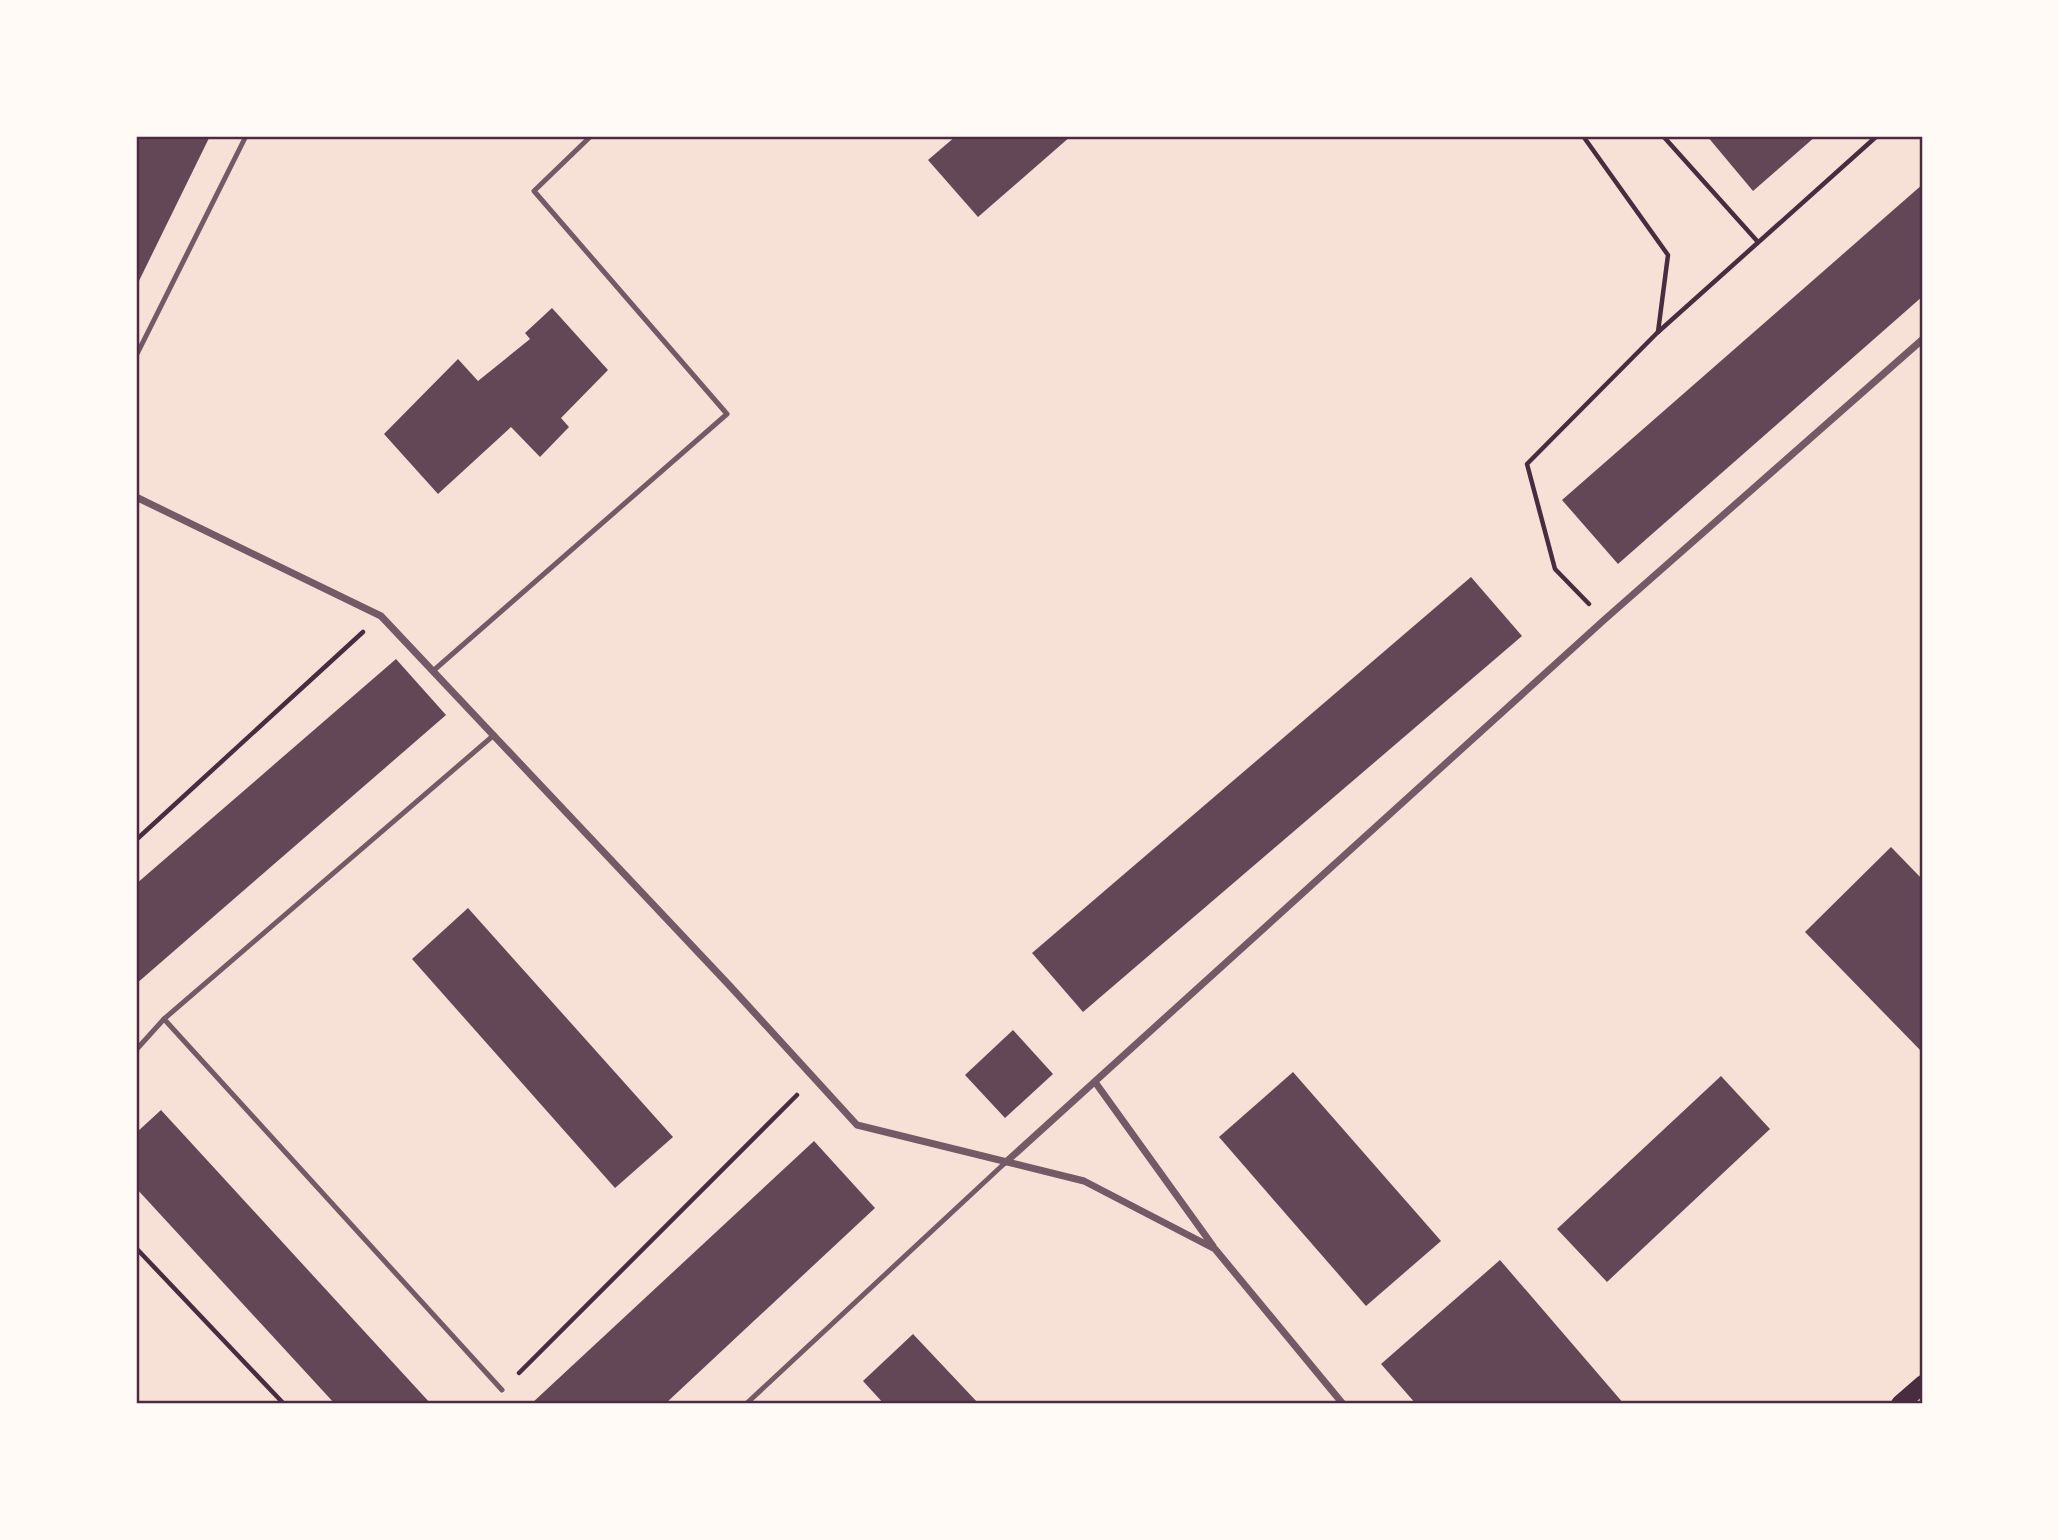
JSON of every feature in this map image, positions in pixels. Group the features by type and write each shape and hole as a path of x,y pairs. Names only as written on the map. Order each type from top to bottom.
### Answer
{"main road":[{"path":"1899,1404 1923,1384"}],"street":[{"path":"1006,1162 1604,620 1923,339"},
{"path":"136,497 381,616 856,1125 1084,1181 1215,1249"},
{"path":"1095,1082 1215,1249 1343,1404"}],"lane":[{"path":"136,356 246,136"},
{"path":"433,671 727,414 534,191 592,136"},
{"path":"136,1050 164,1019 494,736"},
{"path":"164,1019 502,1390"},
{"path":"746,1404 1006,1162"}],"path":[{"path":"1583,136 1668,256 1657,333"},
{"path":"1663,136 1758,242"},
{"path":"1604,620 1555,569 1527,464 1657,333 1877,136"},
{"path":"136,840 381,616"},
{"path":"502,1390 814,1078"},
{"path":"136,1248 285,1404"}],"building":[{"path":"136,136 210,136 136,287"},
{"path":"956,136 1071,136 978,217 928,160"},
{"path":"1707,136 1816,136 1753,191"},
{"path":"1923,184 1923,296 1618,564 1562,500"},
{"path":"552,308 608,370 561,418 569,427 540,457 511,427 438,494 384,434 458,359 478,381 530,339 525,333"},
{"path":"1471,577 1522,636 1083,1012 1032,953"},
{"path":"396,659 446,715 136,984 136,884"},
{"path":"1891,847 1923,880 1923,1053 1805,932"},
{"path":"468,908 673,1137 615,1188 412,959"},
{"path":"1013,1030 1053,1074 1005,1118 965,1075"},
{"path":"1293,1072 1441,1241 1366,1306 1219,1137"},
{"path":"1721,1076 1770,1129 1607,1282 1557,1229"},
{"path":"161,1110 431,1404 335,1404 136,1188 136,1133"},
{"path":"814,1141 875,1208 665,1404 531,1404"},
{"path":"1500,1260 1624,1404 1416,1404 1381,1364"},
{"path":"913,1334 979,1404 884,1404 863,1381"}]}
